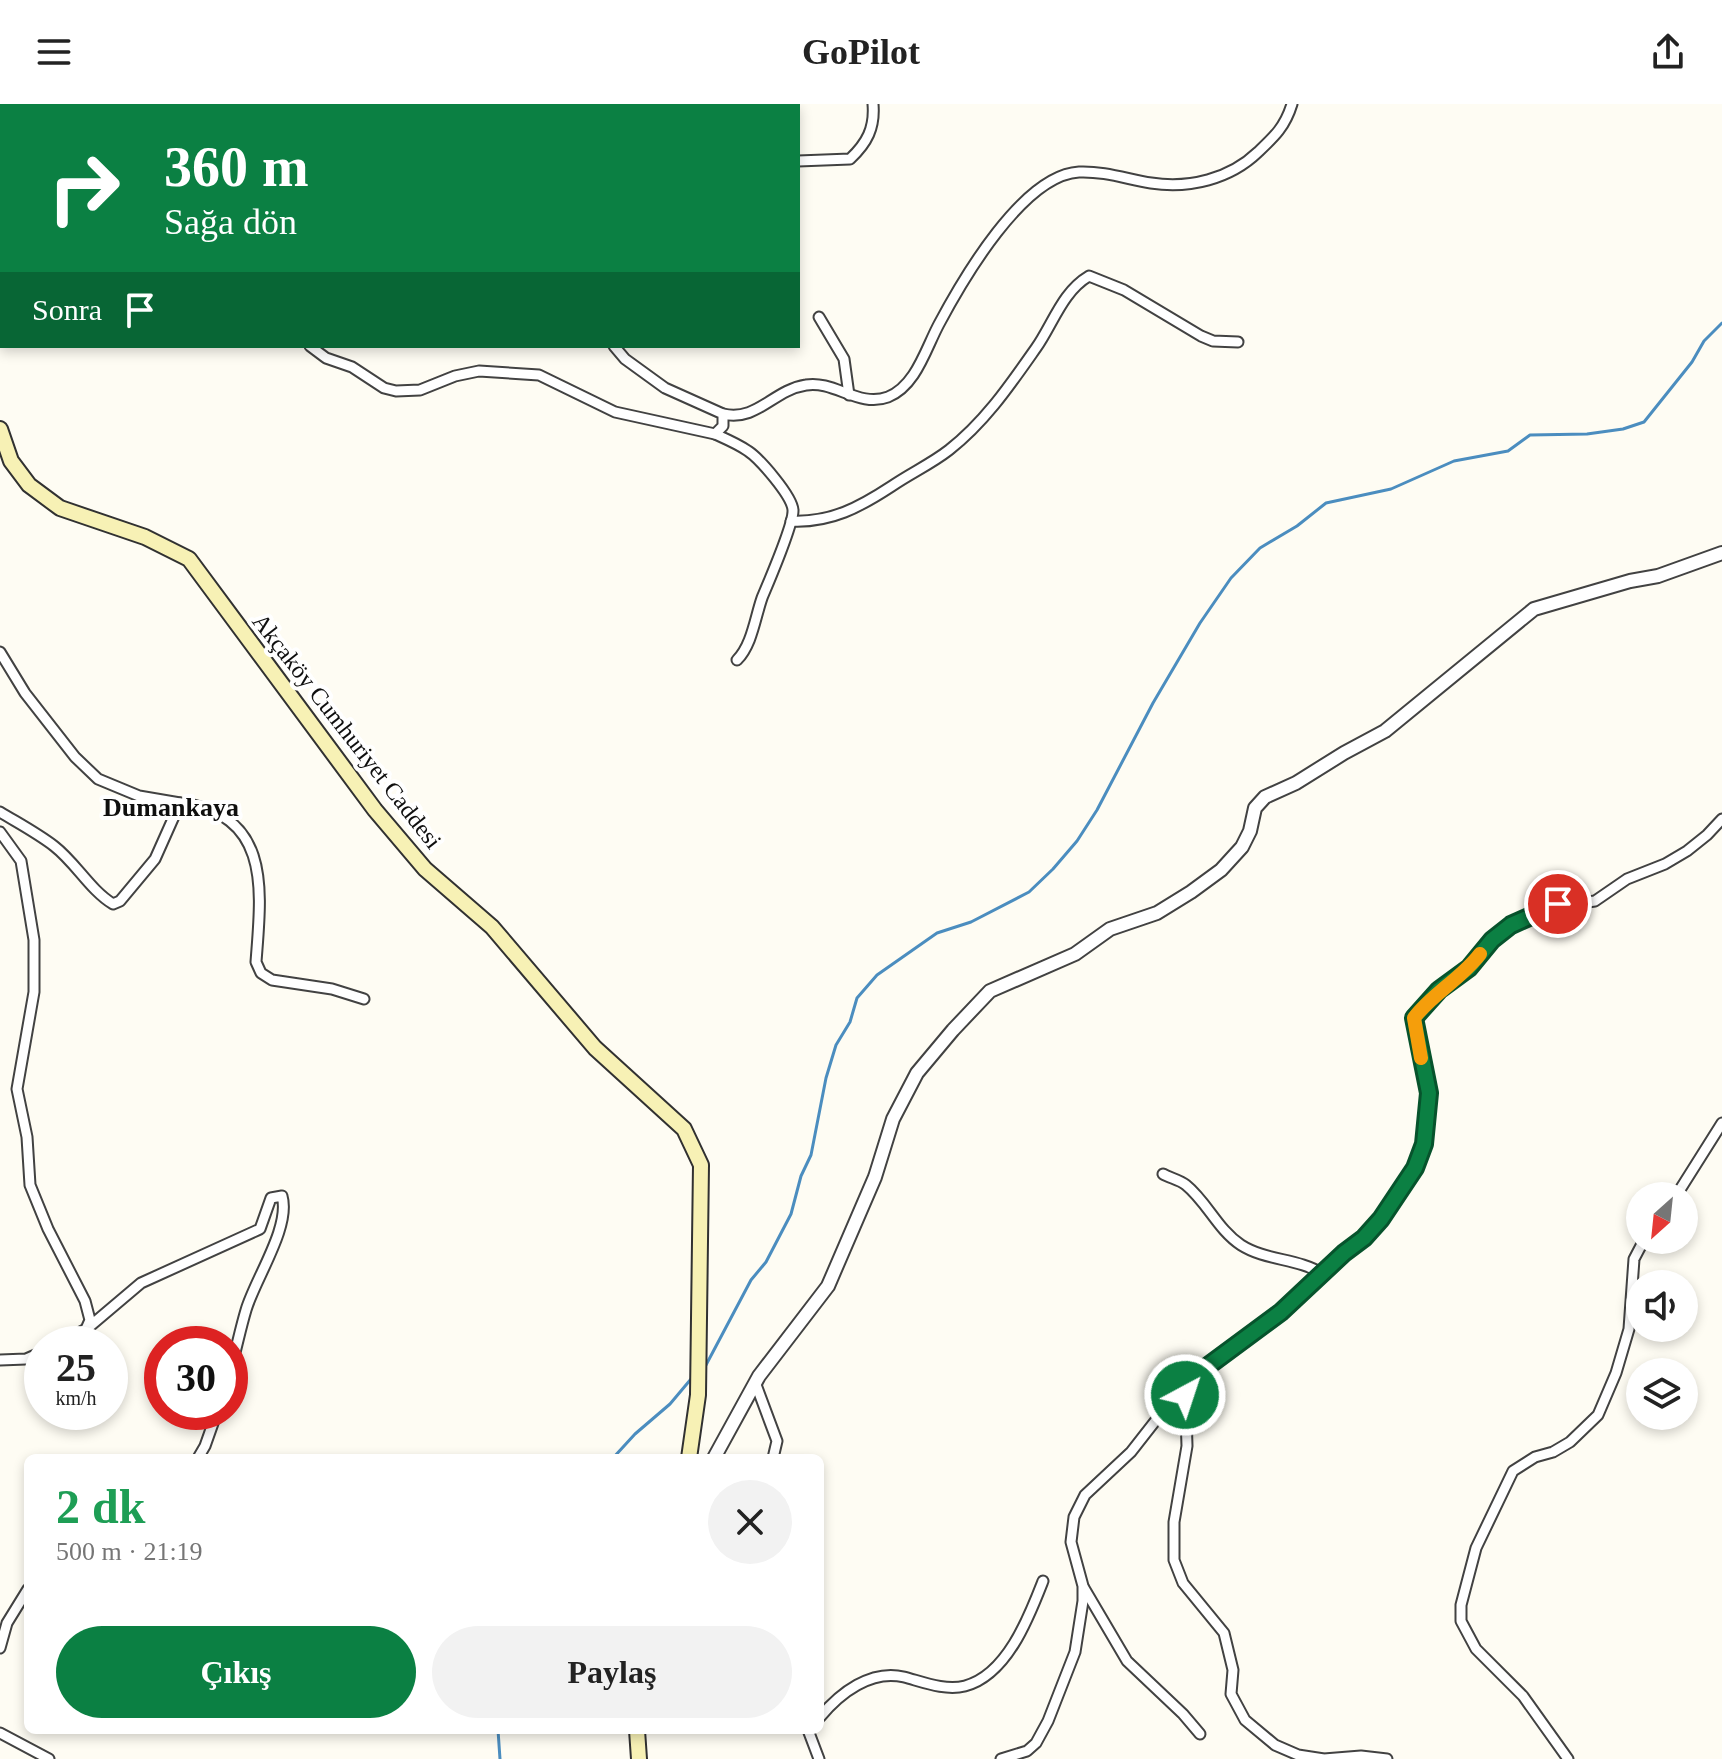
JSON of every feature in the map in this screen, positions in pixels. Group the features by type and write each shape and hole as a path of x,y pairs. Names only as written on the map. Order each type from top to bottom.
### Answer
{"main road":[{"name":"Akçaköy Cumhuriyet Caddesi","path":"0,429 11,461 29,485 60,508 145,537 189,559 375,810 425,869 492,927 595,1048 684,1129 701,1165 698,1395 690,1454"},
{"path":"637,1734 639,1759"}],"street":[{"path":"800,161 850,159 872,130 873,104"},
{"path":"616,348 625,359 665,388 723,414 735,416 747,415 778,395 813,384 872,400 897,393 919,364 946,311 1000,227 1016,208 1044,186 1066,174 1079,172 1104,173 1167,185 1218,178 1242,167 1278,135 1292,104"},
{"path":"791,521 829,518 854,510 949,450 995,405 1036,347 1058,308 1079,282 1089,276 1124,290 1201,336 1213,341 1238,342"},
{"path":"819,317 844,359 849,395"},
{"path":"313,348 326,358 352,367 384,388 396,391 420,390 455,376 479,371 539,375 615,412 715,434 748,451 758,459 794,509 756,614 746,652 737,660"},
{"path":"715,434 723,426 723,414"},
{"path":"716,1454 755,1382 828,1286 875,1177 893,1119 917,1073 990,991 1075,954 1110,929 1157,913 1191,892 1221,870 1242,847 1250,831 1255,808 1265,797 1296,783 1385,731 1534,609 1658,576 1722,553"},
{"path":"0,652 25,693 75,757 98,779 139,796 197,805 219,814 238,829 253,850 262,888 256,962 261,973 272,980 332,989 364,999"},
{"path":"0,812 54,846 102,897 113,904 120,901 155,859 180,803"},
{"path":"1200,1734 1127,1661 1083,1586 1071,1542 1074,1517 1085,1495 1131,1452 1185,1383 1281,1312 1373,1229 1421,1156 1429,1093 1414,1018 1421,1008 1469,968 1492,940 1511,925 1558,904 1595,901 1627,879 1665,864 1687,851 1722,819"},
{"path":"0,832 21,861 34,940 34,992 17,1089 27,1137 30,1185 48,1229 85,1301 90,1320 87,1326"},
{"path":"1685,1182 1722,1123"},
{"path":"1163,1174 1186,1185 1242,1246 1301,1263 1323,1274"},
{"path":"90,1326 141,1283 260,1229 271,1198 282,1196 284,1203 277,1244 257,1280 241,1326"},
{"path":"1568,1759 1536,1711 1476,1649 1461,1621 1461,1605 1478,1542 1513,1471 1535,1457 1564,1446 1598,1415 1616,1373 1629,1329 1637,1254"},
{"path":"0,1360 24,1359"},
{"path":"755,1382 777,1441 774,1454"},
{"path":"1185,1383 1187,1446 1174,1522 1174,1560 1183,1583 1224,1633 1233,1670 1231,1694 1245,1720 1275,1745 1298,1755 1324,1759 1361,1756 1387,1759"},
{"path":"200,1454 211,1430"},
{"path":"824,1713 841,1695 875,1678 900,1676 950,1688 974,1683 994,1667 1017,1639 1030,1617 1043,1581"},
{"path":"1001,1759 1027,1751 1036,1743 1048,1721 1079,1639 1083,1586"},
{"path":"0,1648 7,1623 24,1595"},
{"path":"0,1733 49,1759"},
{"path":"810,1734 819,1759"}],"waterway":[{"path":"706,1365 751,1280 766,1262 791,1214 801,1176 811,1155 826,1078 836,1045 850,1022 857,998 877,975 937,933 971,922 1029,892 1053,869 1077,841 1097,810 1153,703 1200,623 1231,578 1260,548 1297,526 1326,503 1391,489 1454,461 1508,451 1530,435 1587,434 1623,429 1644,422 1692,362 1704,341 1722,323"},
{"path":"617,1454 670,1404 691,1379"},
{"path":"498,1734 500,1759"}],"slow traffic":[{"path":"1421,1058 1414,1018 1439,990 1459,977 1480,954"}],"district":[{"name":"Dumankaya","path":"171,807"}],"route":[{"path":"1185,1395 1185,1383 1281,1312 1381,1219 1415,1168 1426,1132 1429,1093 1414,1018 1439,990 1469,968 1492,940 1522,918 1558,904"}]}
